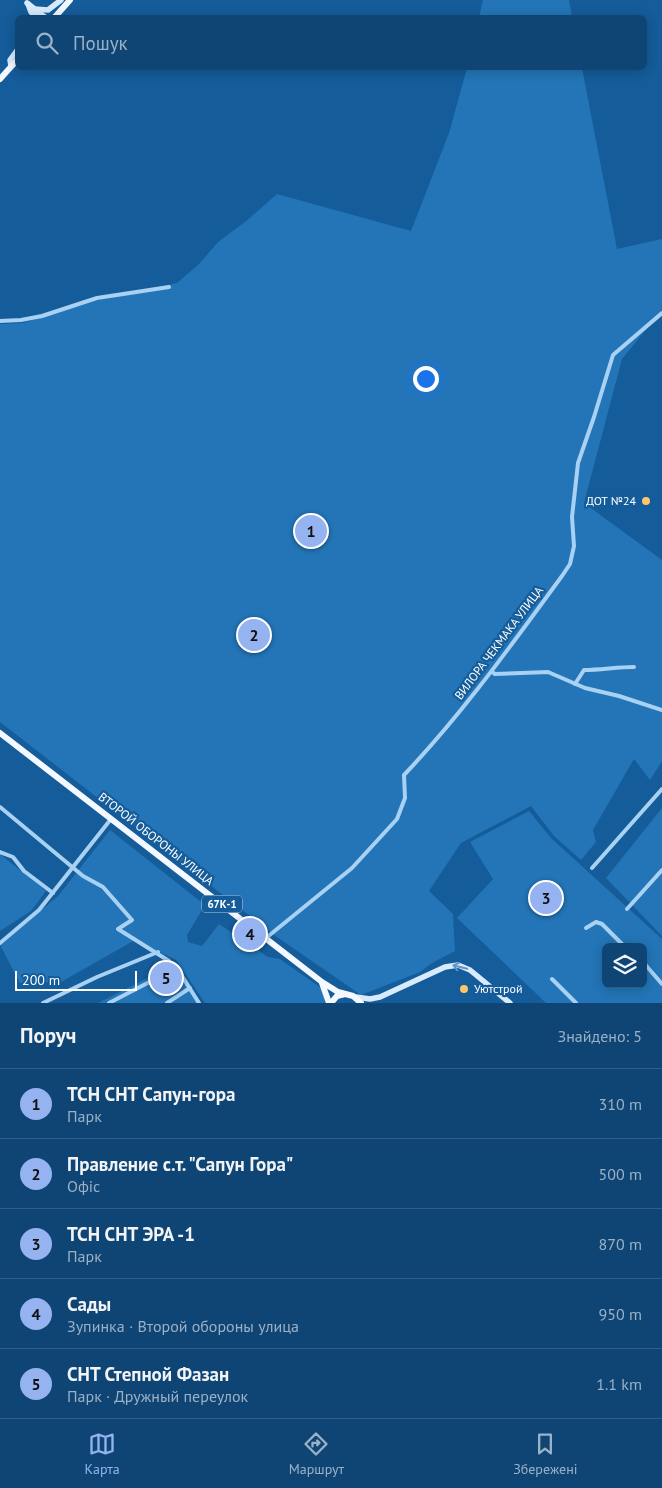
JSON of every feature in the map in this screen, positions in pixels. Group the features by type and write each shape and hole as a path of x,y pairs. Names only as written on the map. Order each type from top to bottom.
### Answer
{"main road":[{"path":"27,2 33,13 48,10 61,0"},
{"path":"57,15 70,0"},
{"path":"11,66 10,60 15,52"},
{"path":"0,79 15,62"},
{"name":"ВТОРОЙ ОБОРОНЫ УЛИЦА","path":"0,733 322,982"},
{"name":"67К-1","path":"322,982 334,990 370,1000 454,965 463,967 480,977 510,1003"},
{"path":"322,982 330,1003 338,996 346,994"},
{"name":"67К-1","path":"380,1002 388,994"},
{"name":"67К-1","path":"356,997 362,1003"}],"street":[{"path":"0,321 42,316 96,298 169,287"},
{"name":"ВИЛОРА ЧЕКМАКА УЛИЦА","path":"266,938 352,868 397,819 405,798 404,775 438,739 492,672 570,564 574,546 572,517 578,463 613,354 662,313"},
{"path":"575,684 584,670 634,667"},
{"path":"492,672 495,674 548,672 575,684 662,710"},
{"path":"592,868 662,789"},
{"path":"0,807 83,876 103,887 132,920 118,929 169,960 180,973 199,1003"},
{"path":"0,943 35,914 112,819"},
{"path":"0,852 13,857 24,871 53,893"},
{"path":"627,910 662,870"},
{"path":"586,928 596,922 602,924 621,943"},
{"path":"43,1003 97,977 158,952"},
{"path":"647,967 662,984"},
{"path":"108,1003 163,975 180,973"},
{"path":"552,979 576,1003"},
{"path":"167,1003 190,988"}],"shaded area":[{"path":"483,0 569,0 572,15 479,15"},
{"path":"466,70 582,70 617,249 662,239 662,310 622,359 584,503 662,560 662,761 650,780 634,759 593,830 596,842 581,860 554,836 531,806 461,843 429,891 453,914 455,951 432,963 420,972 361,995 277,937 0,722 0,324 23,323 99,300 177,283 199,264 218,242 245,222 277,194 411,231 449,133"},
{"path":"662,808 662,936 606,878"},
{"path":"529,811 551,838 662,939 662,1003 546,1003 457,918 493,879 470,842"},
{"path":"110,830 205,905 187,935 188,942 202,946 219,924 268,957 280,959 321,988 325,1003 205,1003 176,960 135,940 61,982 20,983 0,945 58,896"},
{"path":"0,854 46,891 31,911 0,931"},
{"path":"175,964 181,969 201,1003 98,1003"}],"place":[{"name":"ДОТ №24","path":"646,501"},
{"name":"ТСН СНТ Сапун-гора","path":"311,531"},
{"name":"Правление с.т. \"Сапун Гора\"","path":"254,635"},
{"name":"ТСН СНТ ЭРА -1","path":"546,898"},
{"name":"Сады","path":"250,934"},
{"name":"СНТ Степной Фазан","path":"166,978"},
{"name":"Уютстрой","path":"464,989"}]}
